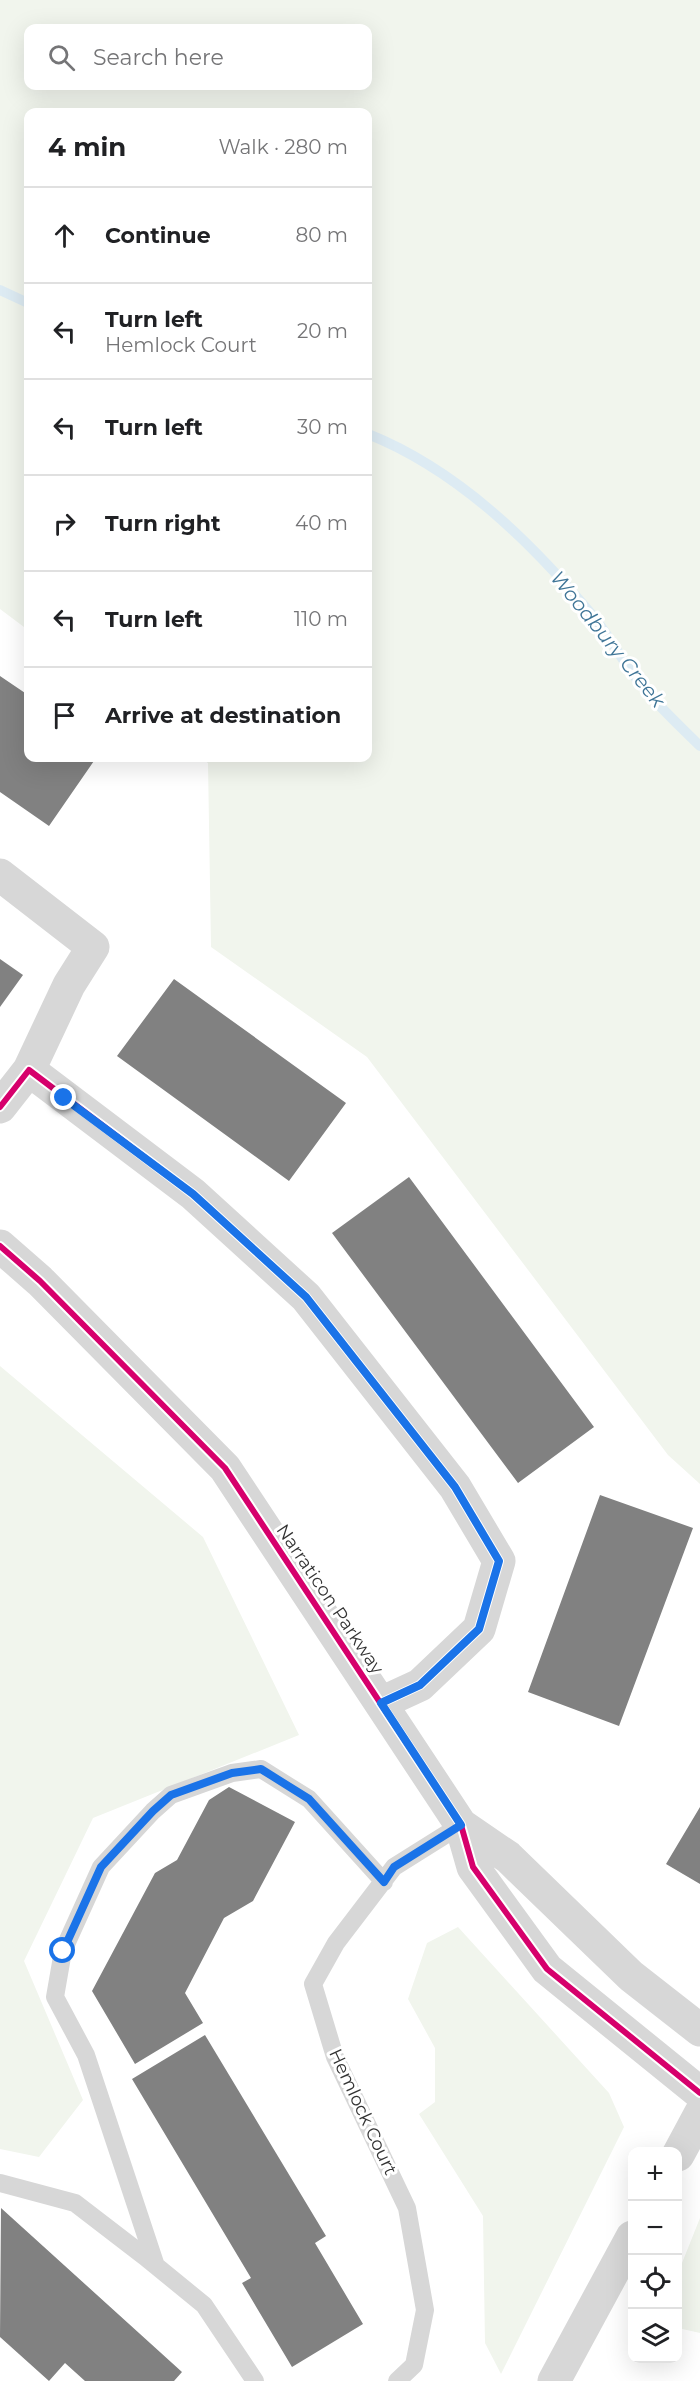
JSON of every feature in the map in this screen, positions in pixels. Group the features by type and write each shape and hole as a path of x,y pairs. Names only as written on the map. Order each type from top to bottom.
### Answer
{"street":[{"path":"0,875 93,947 69,985 29,1070 0,1107"},
{"path":"29,1070 193,1194 306,1297 455,1487 499,1561 479,1629 420,1685 381,1703"},
{"name":"Narraticon Parkway","path":"0,1246 40,1281 225,1468 461,1825 472,1867 547,1969 700,2093"},
{"name":"Narraticon Parkway","path":"461,1825 508,1857 631,1976 700,2030"},
{"path":"682,2148 700,2114"},
{"path":"554,2381 628,2246"}],"lane":[{"path":"156,2266 86,2055 55,1997 63,1951 101,1867 171,1795 232,1773 261,1769 309,1799 384,1882"},
{"name":"Hemlock Court","path":"397,2381 414,2365 425,2310 407,2208 334,2057 313,1984 336,1943 394,1867 461,1825"},
{"path":"0,2183 75,2203 204,2305 255,2381"}],"shaded area":[{"path":"0,0 700,0 700,1484 668,1455 367,1057 211,947 207,762 372,762 372,108 24,108 24,627 0,609"},
{"path":"0,1366 203,1537 299,1735 93,1818 24,1961 83,2100 39,2157 0,2149"},
{"path":"458,1927 609,2093 624,2127 501,2374 485,2343 483,2216 419,2114 435,2102 435,2048 408,1999 427,1943"},
{"path":"700,2218 700,2333 682,2329 682,2263"}],"building":[{"path":"0,676 24,692 24,762 93,762 49,826 0,792"},
{"path":"0,959 23,975 0,1007"},
{"path":"174,979 346,1103 289,1181 117,1056"},
{"path":"409,1177 594,1427 518,1483 332,1233"},
{"path":"600,1495 693,1528 619,1726 528,1692"},
{"path":"229,1787 295,1822 253,1901 224,1918 185,1993 203,2023 135,2064 92,1991 155,1873 177,1860 209,1800"},
{"path":"700,1807 700,1884 666,1864"},
{"path":"205,2035 326,2236 315,2243 363,2324 292,2367 242,2283 251,2278 132,2079"},
{"path":"1,2208 182,2372 174,2381 85,2381 65,2363 49,2381 0,2337"}],"waterway":[{"name":"Woodbury Creek","path":"0,290 24,301"},
{"name":"Woodbury Creek","path":"372,436 432,467 462,488 518,535 593,616 650,695 700,746"}],"cycle path":[{"path":"0,1107 29,1070 193,1194 306,1297 455,1487 499,1561 479,1629 420,1685 381,1703"},
{"path":"0,1246 40,1281 225,1468 461,1825 473,1867 547,1969 700,2093"}],"route":[{"path":"63,1951 101,1867 153,1811 171,1795 232,1773 261,1769 309,1799 384,1882 394,1867 461,1825 381,1703 420,1685 479,1629 499,1561 455,1487 306,1297 193,1194 64,1098"}]}
